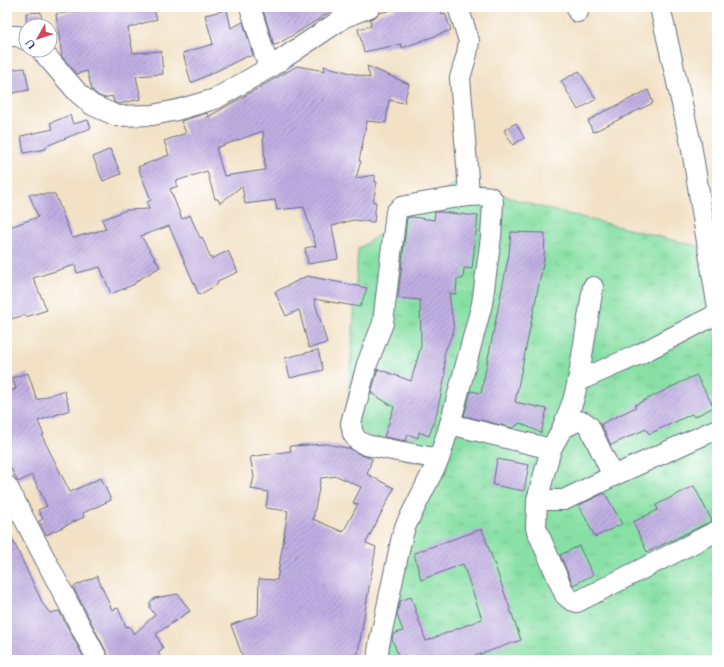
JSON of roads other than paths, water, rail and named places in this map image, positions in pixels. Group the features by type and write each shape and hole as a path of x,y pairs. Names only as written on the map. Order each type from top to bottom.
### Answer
{"street":[{"path":"250,7 269,68"},
{"path":"48,58 78,93 92,105 117,116 153,115 215,99 269,68 346,17 370,7"},
{"path":"458,7 469,41 460,78 468,196"},
{"path":"660,7 691,144 717,303"},
{"path":"7,36 18,36"},
{"path":"377,660 405,527 439,459 450,424 482,304 491,237 493,202 489,197 468,196 401,207 396,212 383,323 368,364 351,423 353,434 357,440 366,445 439,459"},
{"path":"593,287 578,381 573,401 562,429 551,449 538,500 536,528 565,595 571,600 577,602 717,530"},
{"path":"578,381 642,353 717,314"},
{"path":"562,429 577,421 584,422 589,426 613,476"},
{"path":"450,424 551,449"},
{"path":"538,500 564,500 717,429"},
{"path":"7,486 98,660"}]}
